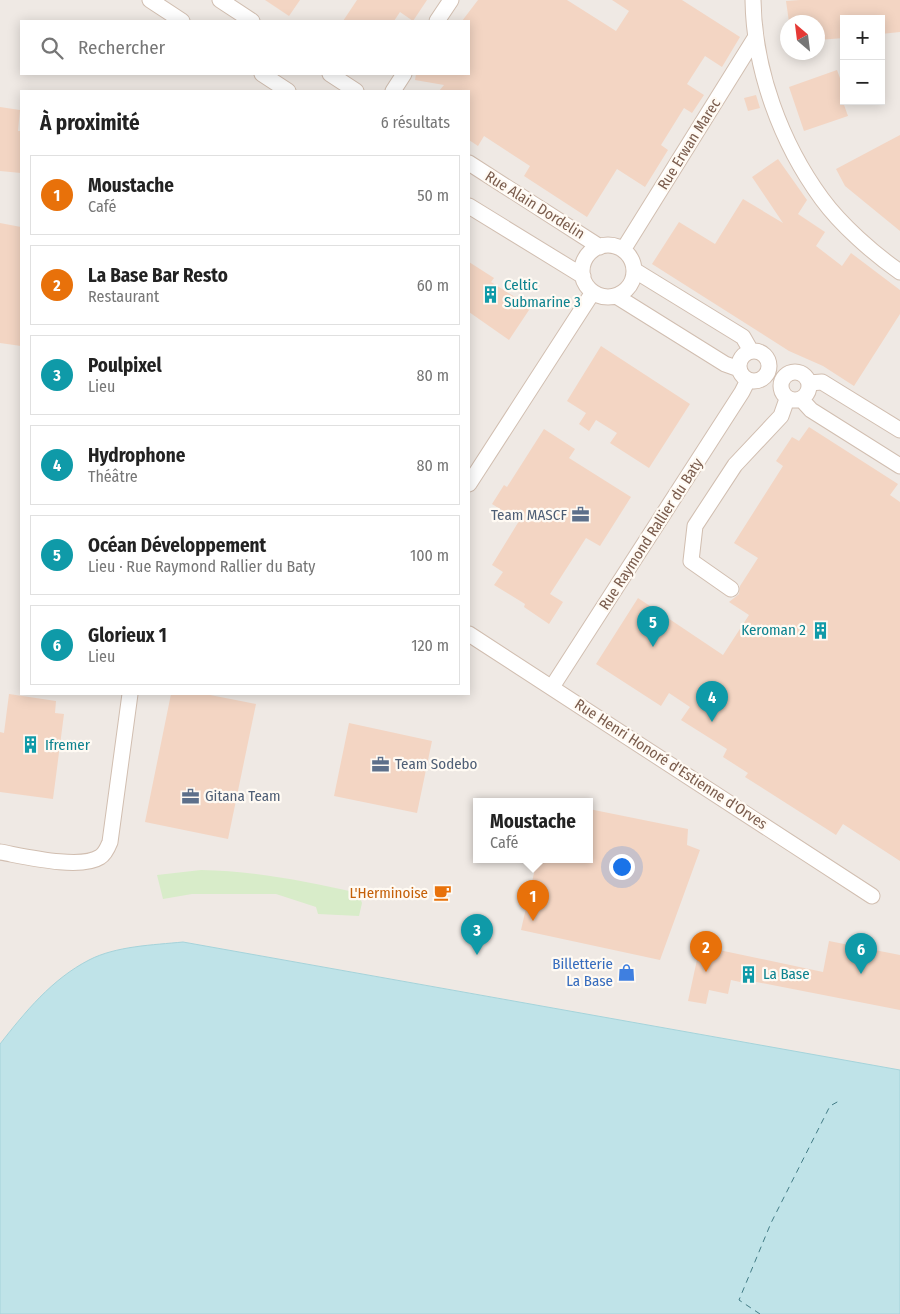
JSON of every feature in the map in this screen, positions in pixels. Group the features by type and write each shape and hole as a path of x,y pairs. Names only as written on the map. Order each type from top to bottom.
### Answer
{"street":[{"path":"150,0 180,20"},
{"path":"220,0 250,20"},
{"path":"438,20 451,0"},
{"path":"753,0 755,38 770,98 787,141 823,200 875,254 900,272"},
{"name":"Rue Erwan Marec","path":"623,250 755,38"},
{"path":"264,75 286,90"},
{"path":"332,75 354,90"},
{"path":"393,90 403,75"},
{"name":"Rue Alain Dordelin","path":"470,164 600,247"},
{"path":"470,207 583,276 593,292 608,298 616,296 630,286 634,270 629,255 623,250"},
{"name":"Rue Alain Dordelin","path":"583,276 584,262 588,255 600,247 608,245 623,250"},
{"path":"634,270 744,337 751,351"},
{"path":"470,482 593,292"},
{"path":"616,296 726,364 790,396 900,466"},
{"path":"749,377 740,360 751,351 760,352 769,362 791,372 800,372 809,383 808,392 790,396"},
{"path":"749,377 769,371 769,362"},
{"path":"731,589 691,561 695,526 735,465 781,416 790,396 784,378 791,372"},
{"name":"Rue Raymond Rallier du Baty","path":"552,687 742,392 749,377"},
{"path":"809,383 822,382 900,430"},
{"name":"Rue Henri Honoré d'Estienne d'Orves","path":"470,635 872,896"},
{"path":"0,852 68,862 86,862 99,858 107,850 110,842 130,695"}],"shaded area":[{"path":"0,0 900,0 900,1070 183,942 59,980 23,1015 0,1044"}],"green space":[{"path":"201,870 241,872 280,877 358,893 362,903 359,916 318,914 316,907 276,894 192,894 163,899 157,875"}],"water":[{"path":"183,942 900,1070 900,1314 0,1314 0,1044 29,1008 51,986 89,960 123,949"}],"building":[{"path":"265,0 300,0 289,16"},
{"path":"357,0 427,0 414,20 400,12 395,20 344,20"},
{"path":"478,0 567,0 616,31 629,11 612,0 682,0 740,37 722,67 705,56 687,84 704,95 692,113 684,108 661,145 668,150 645,187 617,169 587,217 524,176 530,166 484,136 478,146 470,141 470,90 440,90 444,85 415,80 416,75 470,75 470,20 463,20"},
{"path":"900,0 900,32 885,34 885,15 840,15 840,38 825,39 825,15 788,15 786,1"},
{"path":"837,70 840,78 840,105 844,105 848,116 804,131 789,87"},
{"path":"756,95 760,108 748,111 744,98"},
{"path":"0,107 20,110 18,131 20,131 20,173 0,171"},
{"path":"900,135 900,231 845,186 836,169"},
{"path":"778,159 807,200 798,214 825,232 816,246 842,266 851,253 900,290 900,314 854,386 823,366 789,351 652,264 679,222 715,244 743,199 783,223 752,177"},
{"path":"0,223 20,227 20,346 0,343"},
{"name":"Celtic Submarine 3","path":"470,263 494,278 491,282 531,307 509,340 470,313"},
{"path":"601,346 690,404 649,468 610,443 617,433 596,420 589,431 579,424 586,413 567,401"},
{"name":"Keroman 2","path":"809,427 898,484 890,495 900,502 900,861 843,824 836,835 745,777 748,773 723,757 727,749 681,720 690,707 669,693 661,706 596,664 638,598 723,655 749,615 729,602 739,594 740,586 758,558 734,543 783,466 776,461 792,437 799,441"},
{"path":"544,429 575,449 569,458 631,497 600,546 586,538 550,594 563,602 549,624 524,607 525,604 494,585 503,572 492,565 519,521 492,504 504,485 507,487"},
{"name":"Ifremer","path":"9,694 56,701 55,713 64,714 53,799 0,792 0,732 4,733"},
{"path":"171,695 210,695 256,704 228,839 145,822"},
{"path":"349,723 432,741 417,813 334,796"},
{"path":"593,810 688,829 687,845 700,850 660,960 521,930 536,863 593,863"},
{"path":"829,941 900,955 900,1010 741,979 740,982 731,980 728,994 709,990 706,1004 688,1001 700,946 823,972"}],"ferry route":[{"path":"760,1314 739,1300 771,1223 830,1106 839,1101"}],"place":[{"name":"Celtic Submarine 3","path":"490,294"},
{"name":"Team MASCF","path":"581,515"},
{"name":"Keroman 2","path":"820,630"},
{"name":"Océan Développement","path":"653,647"},
{"name":"Hydrophone","path":"712,722"},
{"name":"Ifremer","path":"31,745"},
{"name":"Team Sodebo","path":"381,764"},
{"name":"Gitana Team","path":"191,796"},
{"name":"L'Herminoise","path":"442,893"},
{"name":"Moustache","path":"533,921"},
{"name":"Poulpixel","path":"477,955"},
{"name":"La Base Bar Resto","path":"706,972"},
{"name":"Billetterie La Base","path":"627,973"},
{"name":"La Base","path":"749,974"},
{"name":"Glorieux 1","path":"861,974"}]}
